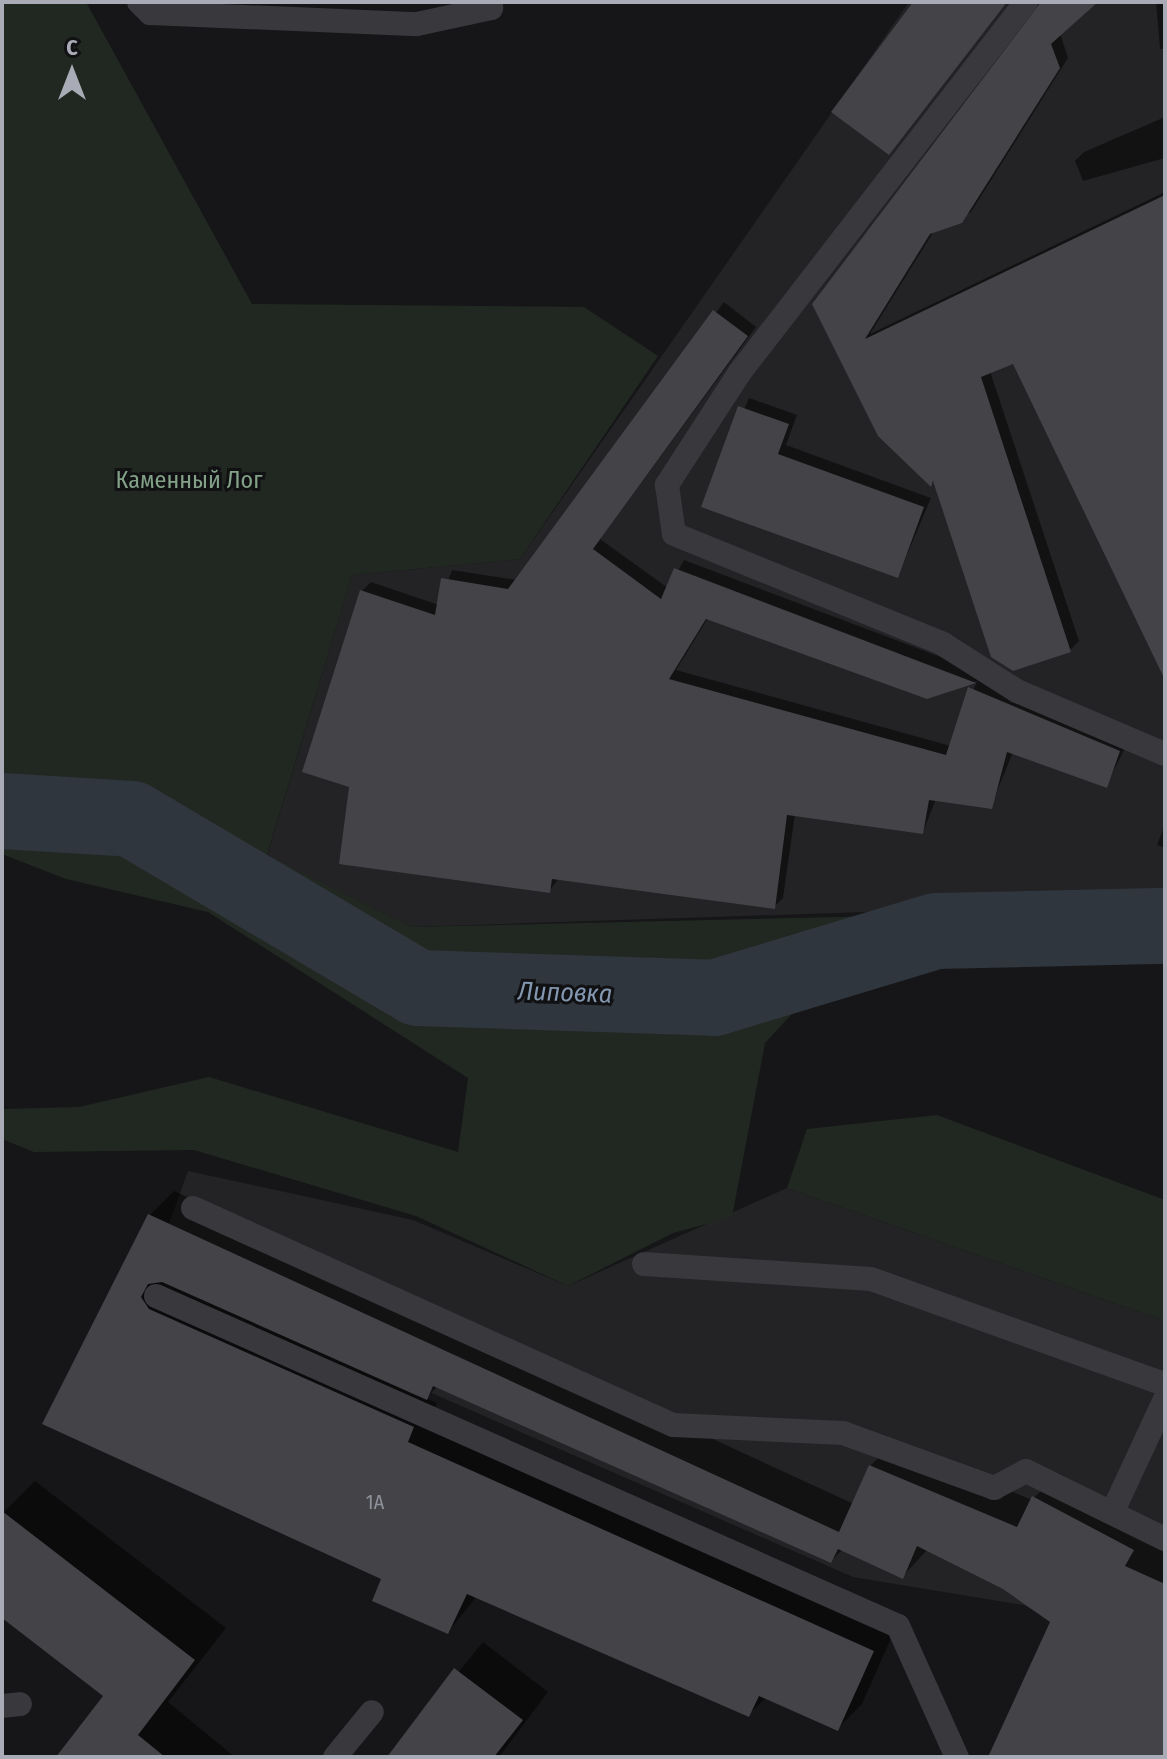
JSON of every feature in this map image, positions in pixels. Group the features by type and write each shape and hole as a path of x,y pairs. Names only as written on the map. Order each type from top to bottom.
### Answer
{"lane":[{"path":"139,2 150,13 417,24 491,8 491,2"},
{"path":"1026,2 740,372 667,485 674,534 943,644 1017,691 1165,754"},
{"path":"193,1208 673,1425 843,1433 994,1488 1026,1471 1165,1539"},
{"path":"644,1264 871,1279 1165,1384"},
{"path":"156,1296 898,1626 957,1757"},
{"path":"1113,1511 1165,1399"},
{"path":"335,1757 372,1712"}],"shaded area":[{"path":"909,2 1165,2 1165,902 412,927 267,856 352,575 520,559"},
{"path":"188,1171 413,1220 568,1286 787,1188 1165,1321 1165,1757 1058,1621 1023,1605 853,1577 152,1271"}],"green space":[{"name":"Каменный Лог","path":"2,2 86,2 252,304 584,307 658,356 520,559 352,575 267,855 412,927 882,916 765,1043 732,1217 673,1233 568,1286 416,1216 194,1150 34,1152 2,1139 2,1109 79,1107 209,1077 458,1152 468,1078 208,912 66,879 2,854"},
{"path":"937,1115 1165,1200 1165,1321 787,1188 807,1129"}],"building":[{"path":"913,2 1007,2 889,155 831,112"},
{"path":"1041,2 1098,2 1051,44 1060,68 962,223 930,234 865,339 1165,195 1165,680 1013,364 981,377 1071,652 1013,671 991,657 933,481 931,487 878,436 812,304"},
{"path":"713,310 748,336 593,549 661,599 674,568 976,683 927,699 706,619 669,679 946,755 968,687 1120,751 1107,788 1007,752 992,809 929,800 923,834 787,815 775,909 552,879 550,893 339,864 349,787 302,772 360,590 435,615 441,578 508,589"},
{"path":"738,406 789,424 778,454 924,507 898,578 701,507"},
{"path":"148,1214 839,1532 869,1465 1017,1527 1032,1496 1134,1550 1125,1566 1165,1584 1165,1757 988,1757 1050,1622 1003,1589 917,1546 903,1579 838,1549 831,1563 433,1386 427,1400 162,1282 148,1284 141,1297 149,1309 414,1427 408,1442 874,1651 838,1731 759,1696 749,1717 467,1594 448,1634 372,1601 381,1579 42,1424"},
{"path":"2,1511 195,1660 138,1735 165,1757 56,1757 103,1696 2,1618"},
{"path":"454,1668 523,1720 494,1757 387,1757"}],"waterway":[{"name":"Липовка","path":"2,811 132,819 418,988 714,998 936,931 1165,926"}]}
